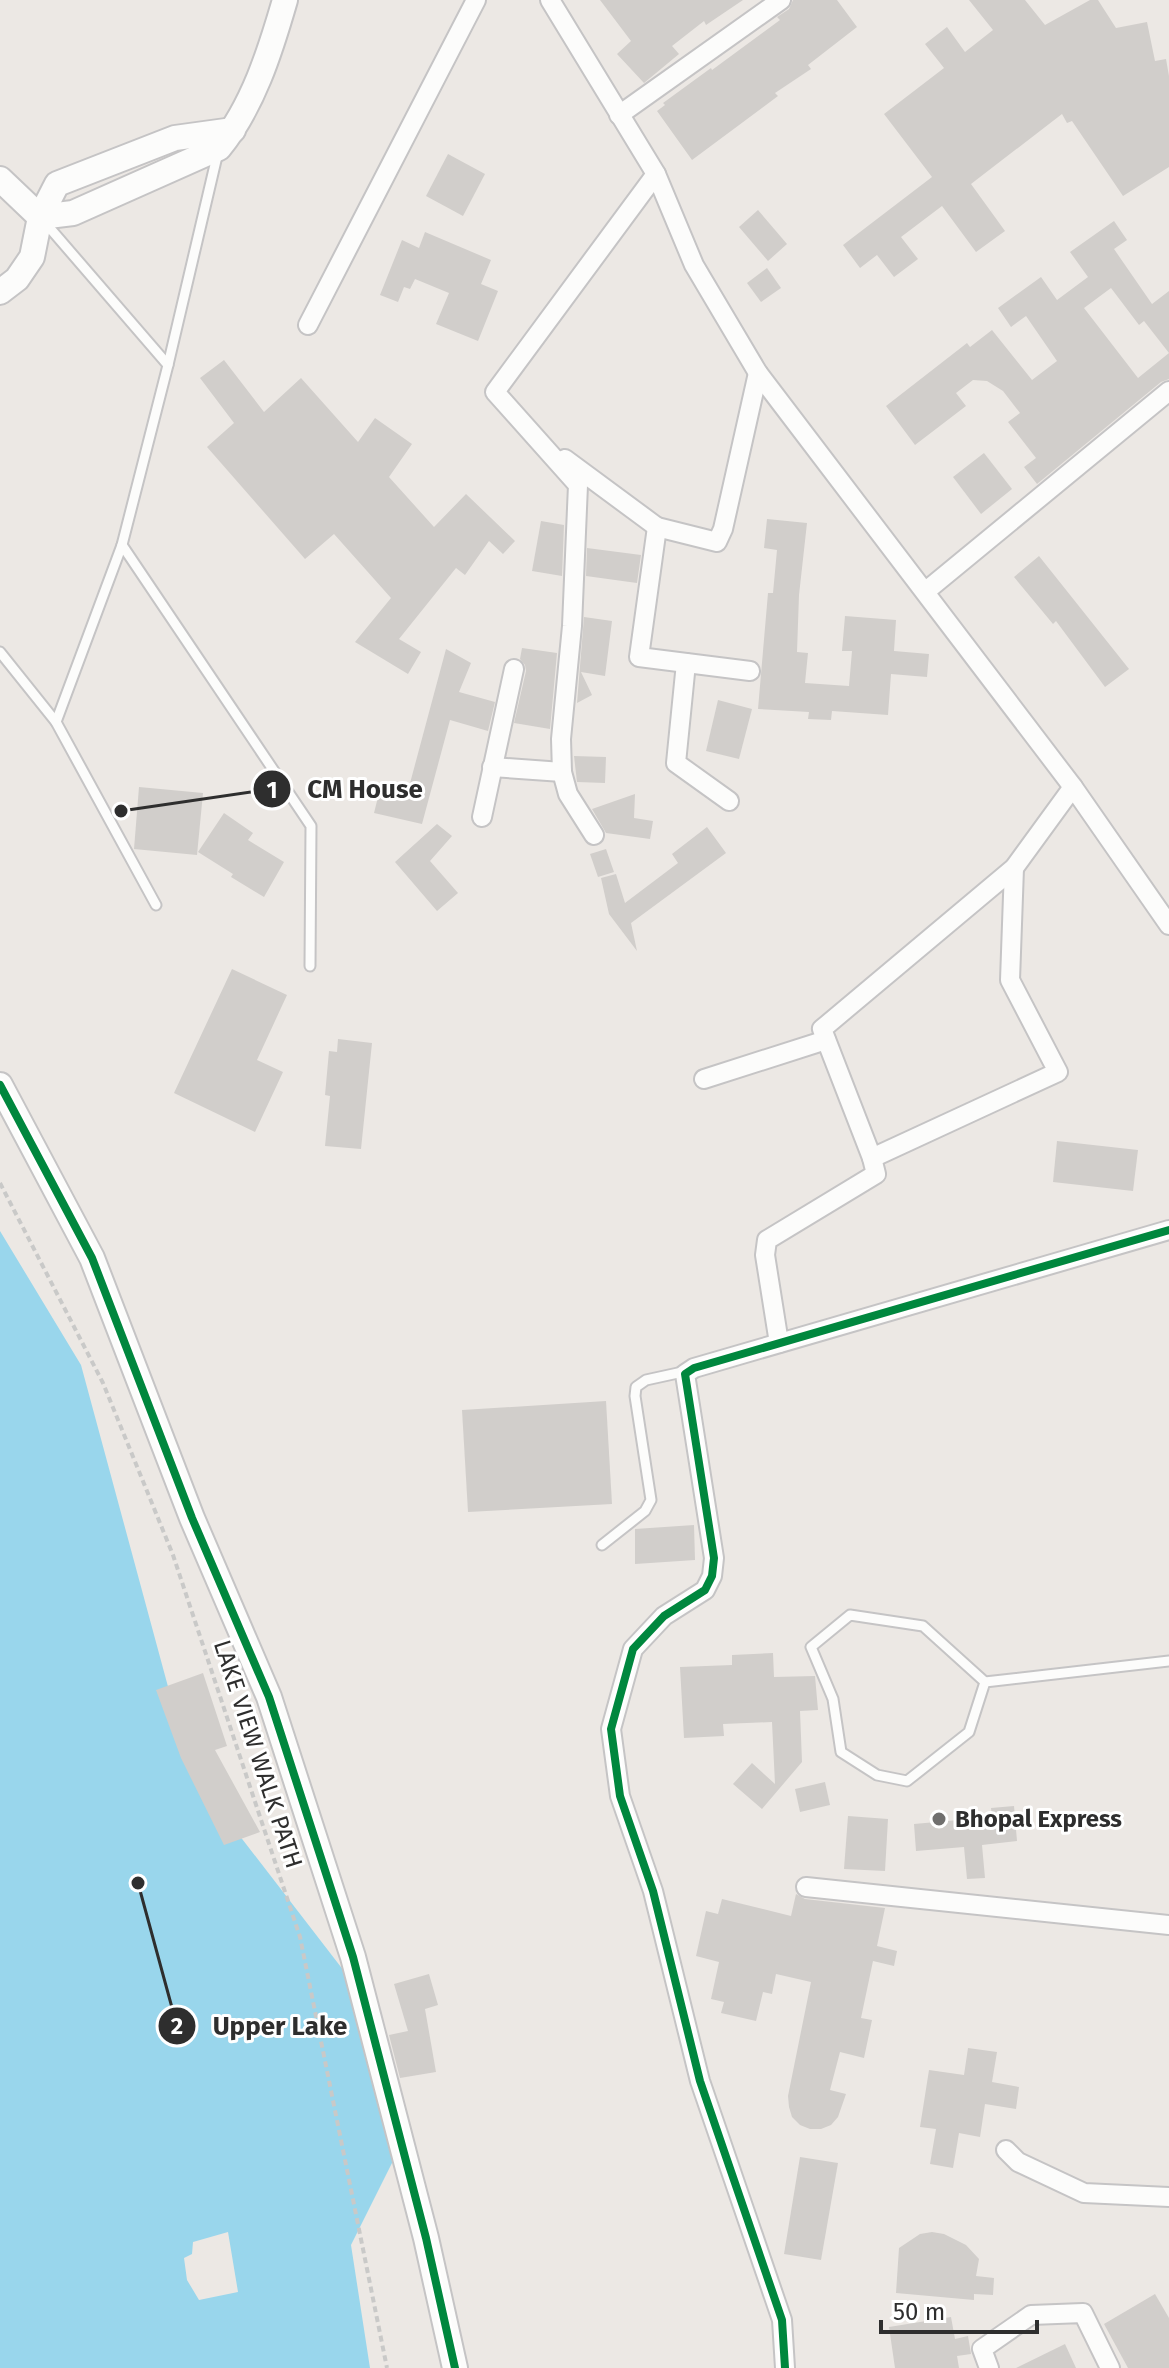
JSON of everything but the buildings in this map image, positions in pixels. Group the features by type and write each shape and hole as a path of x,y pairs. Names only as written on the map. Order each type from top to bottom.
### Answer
{"street":[{"path":"40,217 73,213 226,139 268,57 285,0"},
{"path":"308,325 476,0"},
{"path":"550,0 656,174 694,265 758,373 1073,787 1169,925"},
{"path":"619,115 781,0"},
{"path":"594,835 568,794 562,772 561,739 572,626 578,485 495,392 656,174"},
{"path":"0,179 40,217"},
{"path":"0,292 17,279 32,257 40,217"},
{"path":"537,439 657,527 717,542 723,529 758,373"},
{"path":"926,591 1169,391"},
{"path":"657,527 639,657 750,671"},
{"path":"686,663 676,763 729,801"},
{"path":"482,817 514,669"},
{"path":"492,767 562,772"},
{"path":"779,1343 765,1255 767,1240 876,1174 822,1029 1014,868 1073,787"},
{"path":"872,1158 1058,1072 1010,980 1014,868"},
{"path":"704,1079 826,1040"},
{"path":"0,1085 92,1258 192,1518 269,1697 353,1957 426,2238 455,2368"},
{"path":"785,2368 782,2320 700,2081 653,1891 620,1796 611,1729 633,1649 664,1616 705,1590 712,1576 714,1558 685,1374 779,1343 1169,1230"},
{"path":"806,1887 1169,1925"},
{"path":"1006,2150 1018,2162 1084,2193 1169,2197"},
{"path":"989,2368 982,2349 1031,2315 1083,2313 1110,2368"}],"lane":[{"path":"56,722 122,545 226,139"},
{"path":"40,217 168,365"},
{"path":"122,545 311,826 310,966"},
{"path":"0,652 56,722 156,905"},
{"path":"602,1545 645,1511 651,1500 636,1387 646,1380 690,1370"},
{"path":"985,1682 969,1732 907,1781 877,1775 841,1752 833,1699 811,1647 850,1615 923,1626 985,1682 1169,1661"}],"water":[{"path":"0,1231 81,1365 170,1694 199,1783 354,1984 393,2161 351,2245 370,2368 0,2368"}],"pier":[{"path":"228,2232 238,2292 199,2300 187,2280 184,2258 192,2254 193,2242"}],"cycle path":[{"name":"LAKE VIEW WALK PATH","path":"0,1085 92,1258 192,1518 269,1697 353,1957 426,2238 455,2368"},
{"path":"785,2368 782,2320 700,2081 653,1891 620,1796 611,1729 633,1649 664,1616 705,1590 712,1576 714,1558 685,1374 694,1368 1169,1230"}],"place":[{"name":"CM House","path":"121,811"},
{"name":"Bhopal Express","path":"939,1819"},
{"name":"Upper Lake","path":"138,1883"}]}
